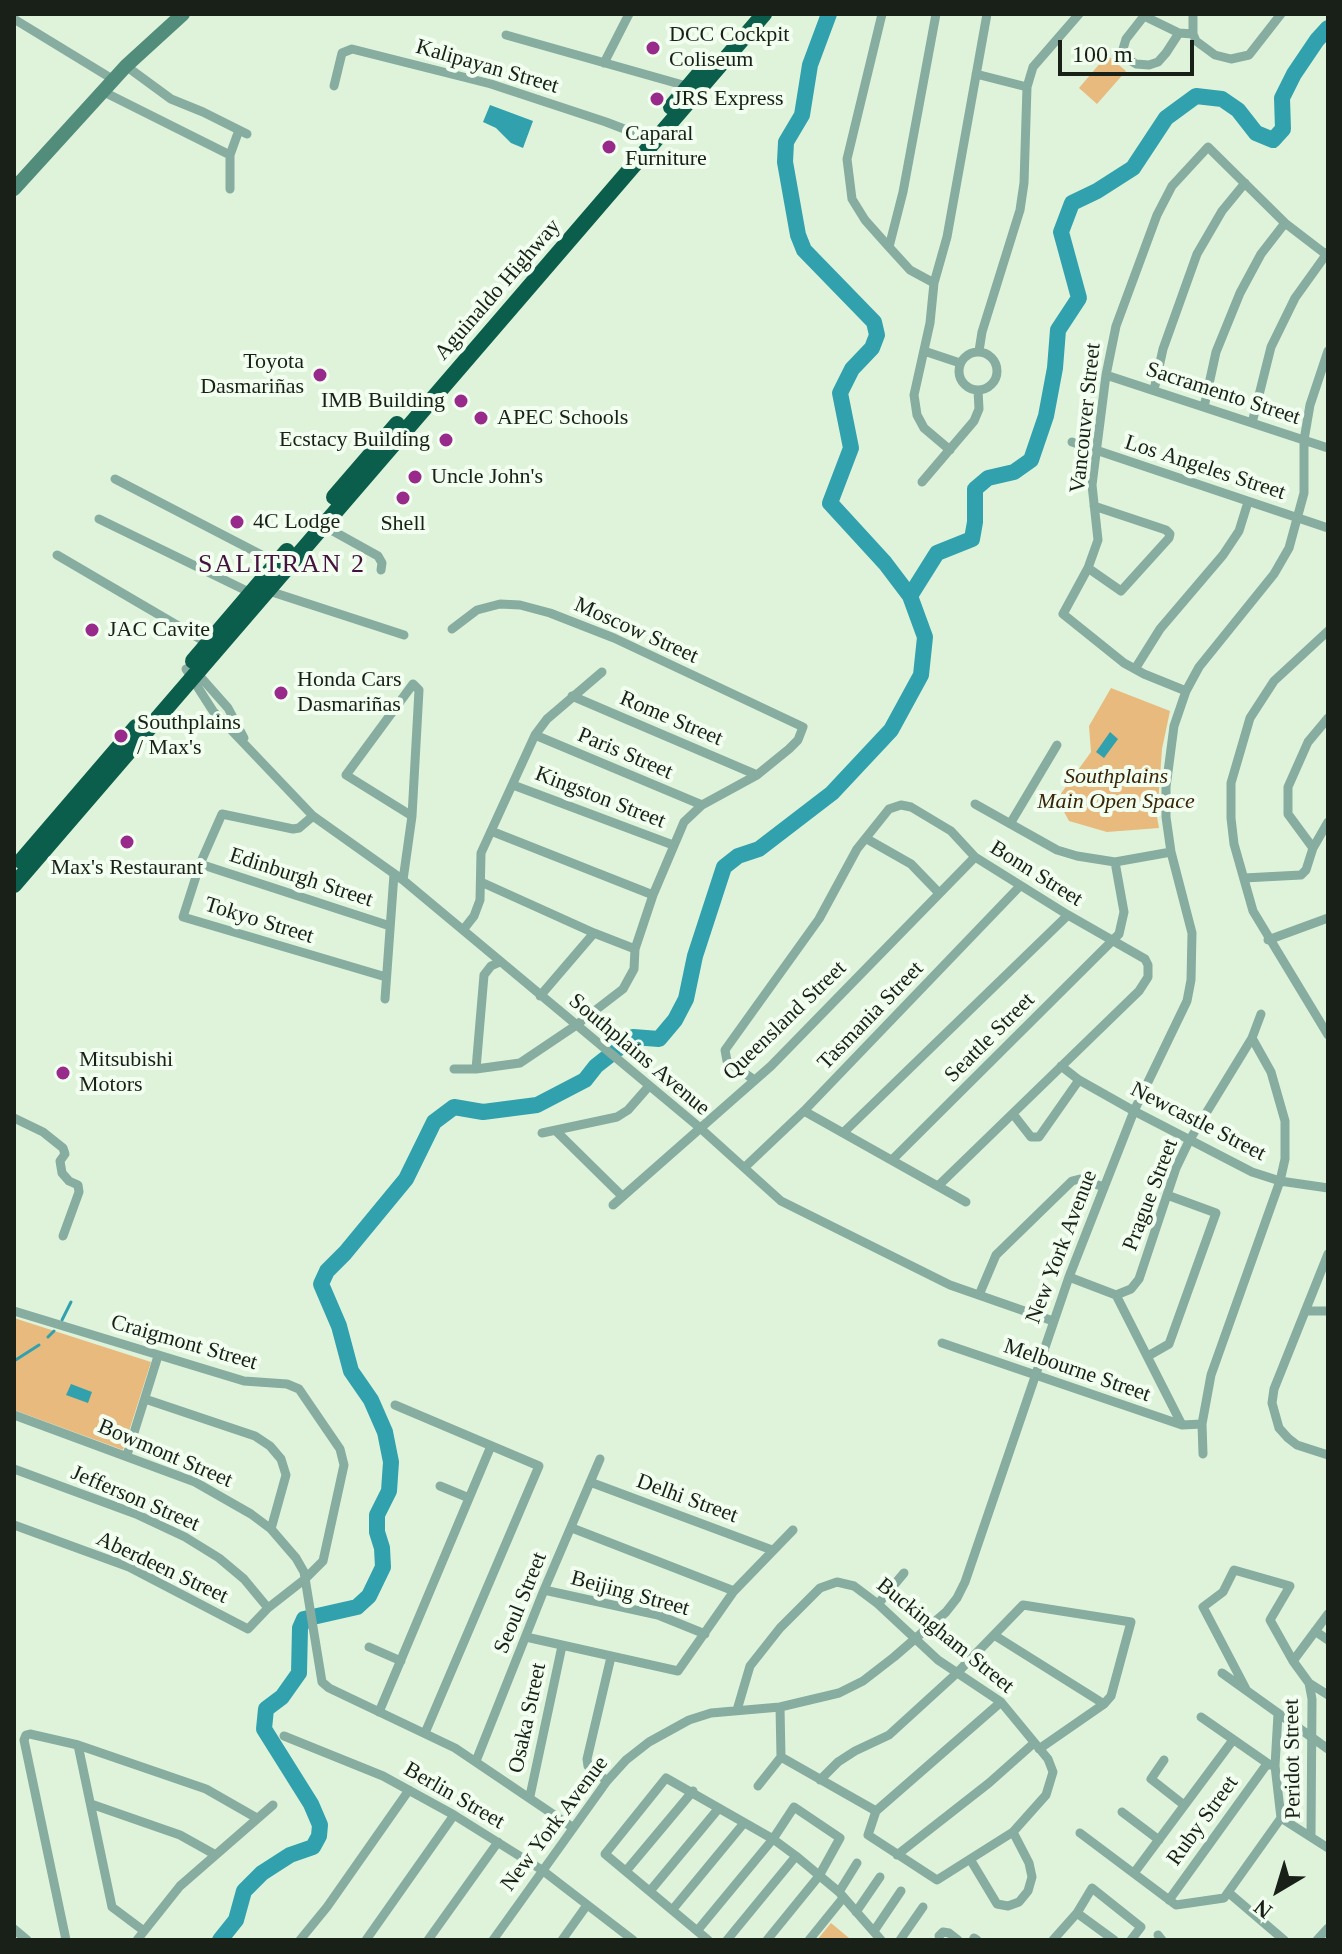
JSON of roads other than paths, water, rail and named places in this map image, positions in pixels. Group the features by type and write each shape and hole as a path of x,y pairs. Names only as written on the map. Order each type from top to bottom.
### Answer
{"highway":[{"name":"Aguinaldo Highway","path":"692,91 750,14"},
{"name":"Aguinaldo Highway","path":"14,885 192,674 251,593 648,140 764,14"},
{"name":"Aguinaldo Highway","path":"213,647 269,591 648,140"},
{"name":"Aguinaldo Highway","path":"14,869 192,674"}],"street":[{"path":"14,189 126,66 183,14"},
{"path":"604,63 629,14"},
{"path":"882,14 847,159 852,199 865,220 910,270 934,283"},
{"path":"889,247 903,192 936,14"},
{"path":"950,450 924,428 917,415 914,395 934,283 947,237 987,14"},
{"path":"979,351 982,332 1020,210 1024,183 1027,87 1033,67 1079,14"},
{"path":"1193,14 1196,41 1215,55 1240,59 1249,55 1281,14"},
{"path":"1179,33 1158,62 1136,64 1126,58 1123,49 1126,39 1144,15 1179,33 1193,34"},
{"path":"14,19 109,86 230,155"},
{"path":"506,35 692,91"},
{"name":"Kalipayan Street","path":"334,86 342,53 352,49 491,84 606,122 648,140"},
{"path":"126,66 171,99 243,132 230,155 230,189"},
{"path":"976,74 1027,87"},
{"name":"Vancouver Street","path":"1186,691 1135,669 1063,614 1088,568 1098,540 1092,485 1106,375 1116,326 1157,215 1172,186 1208,147 1245,183"},
{"path":"1154,390 1163,349 1197,254 1222,211 1245,183 1285,223 1327,254 1295,298 1271,347 1252,423"},
{"path":"1204,407 1216,352 1240,293 1261,254 1285,223"},
{"path":"924,351 960,363"},
{"path":"979,351 993,359 997,376 990,386 978,390 962,382 958,369 965,356 979,351"},
{"name":"New York Avenue","path":"493,1940 607,1781 626,1760 668,1729 711,1713 780,1707 839,1693 863,1681 915,1640 957,1598 1069,1277 1134,1111 1187,1001 1191,980 1192,933 1171,852 1166,817 1166,787 1174,726 1186,691 1217,642 1274,574 1289,548 1304,493 1304,440 1310,405 1328,351"},
{"name":"Sacramento Street","path":"1106,375 1328,448"},
{"path":"922,482 974,421 979,409 978,390"},
{"name":"Los Angeles Street","path":"1072,442 1328,528"},
{"path":"115,479 277,563"},
{"path":"1135,669 1160,629 1223,555 1239,531 1248,502"},
{"path":"1088,568 1121,591 1170,534 1094,506"},
{"path":"99,519 251,593"},
{"path":"324,526 378,556 382,563 381,570"},
{"path":"57,555 213,647"},
{"path":"269,591 404,635"},
{"name":"Moscow Street","path":"452,629 477,610 500,604 520,605 550,613 614,638 803,727 798,740 757,775"},
{"path":"1328,631 1274,681 1250,718 1231,783 1234,844 1253,911 1328,1034"},
{"path":"463,930 477,910 481,853 535,735 547,719 602,672"},
{"name":"Southplains Avenue","path":"192,674 213,711 313,816 399,877 587,1037 699,1127 781,1201 950,1285 1053,1321"},
{"path":"385,999 390,926 412,816 419,690 413,684 346,775 412,816"},
{"name":"Rome Street","path":"572,696 757,775"},
{"path":"1313,848 1288,814 1288,787 1308,742 1328,718"},
{"name":"Paris Street","path":"535,735 702,805"},
{"path":"1010,824 1057,745"},
{"path":"454,1069 520,1063 623,989 634,969 635,949 653,895 684,822 702,805 757,775"},
{"name":"Kingston Street","path":"513,785 673,845"},
{"path":"975,804 1057,850 1085,858 1115,862 1171,852"},
{"name":"Bonn Street","path":"753,1079 727,1061 725,1050 819,919 850,860 889,809 901,805 911,807 951,831 975,857 1145,959 1148,965 1148,977 1139,991 938,1186"},
{"name":"Tokyo Street","path":"313,816 299,828 293,829 222,814 200,864 183,917 386,977"},
{"path":"1244,878 1301,875 1328,822"},
{"path":"491,831 653,895"},
{"path":"867,839 911,864 939,893"},
{"name":"Queensland Street","path":"613,1205 771,1066 975,857"},
{"path":"1113,941 1123,922 1124,912 1115,862"},
{"name":"Edinburgh Street","path":"200,864 390,926"},
{"path":"481,882 635,949"},
{"name":"Tasmania Street","path":"745,1167 804,1111 1020,886"},
{"path":"843,1133 1068,915"},
{"path":"1268,940 1328,918"},
{"path":"540,996 594,933"},
{"name":"Seattle Street","path":"892,1160 1113,941"},
{"path":"476,1069 484,975 491,966 500,962"},
{"name":"Prague Street","path":"1116,1295 1131,1289 1139,1279 1176,1168 1189,1141 1252,1038 1261,1014"},
{"path":"1203,1454 1202,1424 1211,1375 1280,1181 1285,1159 1285,1121 1271,1072 1252,1038"},
{"name":"Newcastle Street","path":"1061,1066 1079,1080 1134,1111 1252,1172 1280,1181 1328,1188"},
{"path":"1013,1114 1031,1137 1039,1137 1079,1080"},
{"path":"542,1133 617,1117 628,1110 649,1086"},
{"path":"804,1111 966,1202"},
{"path":"14,1118 43,1132 63,1148 65,1154 60,1161 62,1173 78,1185 79,1192 63,1236"},
{"path":"556,1131 622,1196"},
{"path":"979,1295 996,1255 1072,1181 1080,1179 1104,1187"},
{"path":"1148,1356 1169,1344 1216,1213 1167,1195"},
{"path":"1328,1254 1274,1389 1272,1403 1279,1428 1288,1438 1297,1445 1328,1455"},
{"path":"1069,1277 1116,1295 1182,1425"},
{"name":"Craigmont Street","path":"14,1311 244,1381 287,1384 299,1389 322,1419 340,1449 344,1465 323,1561 248,1629"},
{"path":"1305,1311 1328,1311"},
{"name":"Melbourne Street","path":"942,1343 1182,1425 1202,1424"},
{"path":"127,1455 158,1356"},
{"path":"145,1399 255,1436 270,1446 281,1459 286,1475 271,1529"},
{"path":"395,1405 539,1466 425,1733"},
{"name":"Bowmont Street","path":"14,1415 195,1482 224,1496 271,1529 296,1558 305,1579 322,1682 455,1748 572,1827"},
{"path":"379,1712 491,1446"},
{"name":"Seoul Street","path":"476,1761 600,1459"},
{"name":"Jefferson Street","path":"14,1469 136,1514 185,1537 219,1558 244,1579 268,1608"},
{"name":"Delhi Street","path":"590,1482 772,1550"},
{"path":"440,1486 469,1498"},
{"name":"Aberdeen Street","path":"14,1525 129,1567 248,1629"},
{"path":"572,1528 734,1591"},
{"path":"526,1637 678,1671 734,1591 793,1530"},
{"path":"1247,1691 1203,1607 1223,1592 1234,1570 1290,1586 1270,1620 1309,1683 1328,1695"},
{"path":"878,1604 904,1573"},
{"name":"Buckingham Street","path":"737,1710 750,1666 780,1628 820,1588 837,1582 854,1586 878,1604 915,1640 1001,1702 1048,1759 1053,1772 1052,1781 1040,1803 1013,1832 937,1880 897,1855"},
{"name":"Beijing Street","path":"544,1590 658,1615 705,1634"},
{"path":"820,1780 838,1762 889,1735 957,1673 1023,1605 1131,1622 1111,1696 1104,1704 1037,1746 897,1855 868,1835 876,1811 1001,1702"},
{"path":"1293,1661 1328,1614"},
{"path":"1315,1631 1328,1640"},
{"path":"994,1635 1104,1704"},
{"name":"Osaka Street","path":"530,1796 562,1646"},
{"path":"369,1647 401,1661"},
{"path":"607,1781 588,1766 587,1759 611,1657"},
{"path":"1222,1673 1328,1749"},
{"name":"Peridot Street","path":"1309,1683 1312,1699 1311,1835"},
{"path":"758,1786 781,1757 780,1707"},
{"path":"1080,1833 1176,1905 1218,1900 1229,1893 1281,1818 1271,1765 1278,1714"},
{"path":"1201,1717 1271,1765"},
{"path":"66,1940 24,1740 30,1734 78,1745 206,1789 255,1817"},
{"name":"Berlin Street","path":"284,1736 350,1761 454,1815 542,1870 629,1939"},
{"path":"1134,1873 1233,1740"},
{"path":"78,1745 112,1907 144,1931"},
{"path":"781,1757 876,1811"},
{"path":"1164,1760 1151,1779 1184,1805"},
{"name":"Ruby Street","path":"1169,1900 1271,1765"},
{"path":"708,1940 605,1854 666,1778 693,1791 796,1856 841,1895 878,1936 901,1891"},
{"path":"300,1940 327,1907 409,1790"},
{"path":"626,1871 693,1791"},
{"path":"91,1804 180,1835 214,1854"},
{"path":"137,1940 180,1886 255,1817 273,1805"},
{"path":"697,1931 773,1839 794,1807 840,1838 819,1876 767,1940"},
{"path":"650,1891 719,1808"},
{"path":"1122,1812 1159,1840"},
{"path":"366,1940 454,1815"},
{"path":"1281,1818 1328,1848"},
{"path":"673,1909 744,1823"},
{"path":"970,1859 997,1904 1008,1906 1019,1902 1028,1891 1032,1877 1029,1863 1013,1832"},
{"path":"428,1940 498,1842"},
{"path":"727,1940 796,1856"},
{"path":"809,1940 841,1895 857,1863"},
{"path":"856,1912 880,1877"},
{"path":"1053,1940 1077,1913 1092,1888 1141,1927 1131,1940"},
{"path":"1229,1893 1284,1940"},
{"path":"562,1940 587,1905"},
{"path":"900,1940 923,1907"},
{"path":"1077,1913 1114,1940"},
{"path":"1317,1940 1328,1928"},
{"path":"14,1929 27,1940"},
{"path":"939,1936 943,1932 949,1933 958,1940"},
{"path":"1061,1932 1072,1940"}],"water":[{"path":"490,105 533,121 523,148 483,122"},
{"path":"1110,732 1118,739 1104,758 1096,752"},
{"path":"71,1384 92,1392 88,1403 66,1395"}],"waterway":[{"path":"220,1940 236,1920 244,1891 262,1873 290,1855 313,1847 319,1836 320,1825 311,1804 264,1729 266,1709 282,1697 299,1673 300,1628 304,1619 357,1607 369,1596 383,1567 377,1515 389,1491 391,1462 385,1432 371,1400 351,1371 339,1326 321,1284 327,1271 406,1179 434,1122 454,1107 483,1112 537,1105 585,1080 596,1066 633,1037 659,1039 675,1020 686,999 695,956 724,867 738,856 759,849 832,793 891,730 921,675 925,637 910,596 885,563 830,503 851,448 840,393 852,369 872,348 877,335 874,322 804,250 798,235 785,162 786,142 802,115 810,65 829,14"},
{"path":"910,596 937,553 972,539 975,489 988,478 1014,472 1031,460 1046,416 1058,330 1079,298 1061,232 1072,203 1133,168 1166,118 1196,96 1222,99 1238,110 1256,133 1273,140 1283,129 1282,98 1294,74 1328,28"},
{"path":"62,1320 71,1302"},
{"path":"48,1337 54,1331"},
{"path":"14,1361 39,1345"}],"place":[{"name":"DCC Cockpit Coliseum","path":"653,48"},
{"name":"JRS Express","path":"657,99"},
{"name":"Caparal Furniture","path":"609,147"},
{"name":"Toyota Dasmariñas","path":"320,375"},
{"name":"IMB Building","path":"461,401"},
{"name":"APEC Schools","path":"481,418"},
{"name":"Ecstacy Building","path":"446,440"},
{"name":"Uncle John's","path":"415,477"},
{"name":"Shell","path":"403,498"},
{"name":"4C Lodge","path":"237,522"},
{"name":"JAC Cavite","path":"92,630"},
{"name":"Honda Cars Dasmariñas","path":"281,693"},
{"name":"Southplains / Max's","path":"121,736"},
{"name":"Max's Restaurant","path":"127,842"},
{"name":"Mitsubishi Motors","path":"63,1073"}],"district":[{"name":"SALITRAN 2","path":"282,565"}],"park label":[{"name":"Southplains Main Open Space","path":"1116,790"}]}
